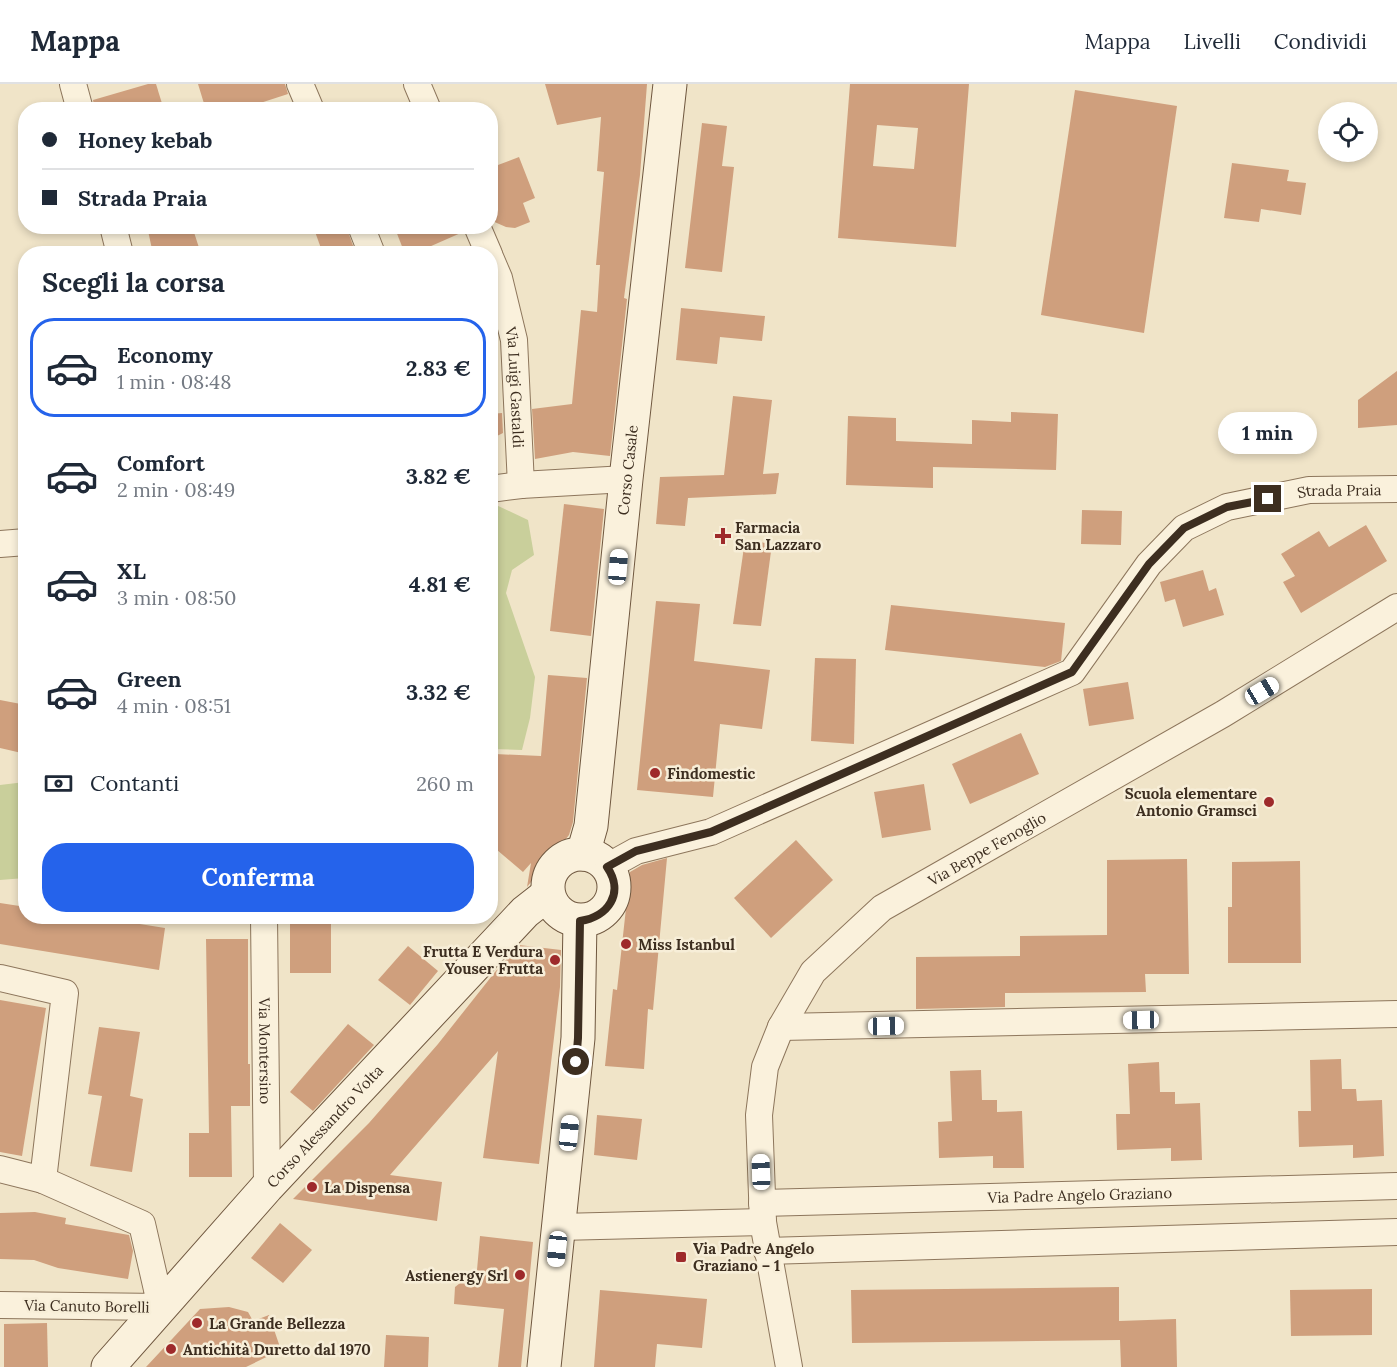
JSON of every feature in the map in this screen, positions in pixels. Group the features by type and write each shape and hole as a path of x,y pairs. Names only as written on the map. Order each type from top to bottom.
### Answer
{"street":[{"path":"73,84 78,102"},
{"path":"300,84 308,102"},
{"path":"417,84 425,102"},
{"name":"Corso Casale","path":"595,861 591,826 626,479 670,84"},
{"name":"Via Luigi Gastaldi","path":"498,275 514,340 521,485"},
{"path":"498,488 626,479"},
{"name":"Strada Praia","path":"595,861 711,832 1072,672 1149,564 1184,528 1227,507 1309,490 1397,489"},
{"path":"0,544 18,543"},
{"name":"Via Beppe Fenoglio","path":"789,1367 767,1251 759,1115 765,1067 781,1027 813,972 882,908 1223,714 1397,608"},
{"path":"573,855 595,861 614,883 614,895 609,905 601,914 580,921 559,913 548,894 550,874 556,865 573,855"},
{"name":"Corso Alessandro Volta","path":"108,1367 267,1187 525,912 548,894"},
{"path":"544,1367 578,1038 580,921"},
{"name":"Via Montersino","path":"264,924 267,1187"},
{"path":"0,978 65,993 42,1180"},
{"path":"781,1027 1397,1014"},
{"name":"Via Canuto Borelli","path":"0,1169 42,1180 142,1224 161,1307 0,1305"},
{"name":"Via Padre Angelo Graziano","path":"559,1227 763,1213 1397,1186"},
{"path":"767,1251 1397,1232"}],"green space":[{"path":"498,506 528,520 534,555 512,570 506,593 535,677 530,718 522,750 498,749"},
{"path":"18,783 18,879 0,880 0,785"}],"building":[{"path":"148,84 156,84 162,102 93,102 93,100"},
{"path":"198,84 285,84 288,94 263,102 204,102"},
{"path":"545,84 647,84 640,175 624,298 627,299 610,456 573,452 535,459 532,409 572,404 581,310 597,312 600,265 596,265 604,172 597,171 601,117 557,125"},
{"path":"850,84 969,84 956,247 838,238","holes":["877,125 918,128 914,169 873,166"]},
{"path":"1075,90 1177,106 1144,333 1041,315"},
{"path":"702,123 727,126 722,166 734,167 722,272 685,268"},
{"path":"519,157 535,198 523,203 530,222 515,228 498,224 498,165"},
{"path":"1232,163 1289,170 1287,181 1306,183 1301,215 1261,209 1259,222 1224,218"},
{"path":"149,234 195,234 198,246 151,246"},
{"path":"316,234 349,234 353,246 320,246"},
{"path":"397,234 458,234 431,246 402,246"},
{"path":"681,308 765,316 762,341 720,337 717,364 676,360"},
{"path":"1397,371 1397,425 1358,428 1358,400"},
{"path":"733,396 772,400 763,474 779,473 776,494 688,498 685,526 656,524 660,477 724,475"},
{"path":"1011,412 1058,414 1056,470 933,467 933,488 846,485 848,416 896,418 896,441 972,444 972,420 1011,422"},
{"path":"498,413 502,413 503,433 498,436"},
{"path":"564,504 604,509 591,636 550,631"},
{"path":"1082,510 1122,511 1121,545 1081,544"},
{"path":"1366,525 1387,561 1301,613 1283,582 1295,576 1281,554 1319,531 1329,547"},
{"path":"745,540 772,544 761,626 733,624"},
{"path":"1203,570 1209,591 1216,588 1224,615 1183,627 1175,599 1165,602 1160,582"},
{"path":"656,601 700,604 694,661 770,670 762,729 720,724 713,797 637,790"},
{"path":"891,605 1065,623 1061,661 1045,667 885,650"},
{"path":"815,658 856,659 854,744 811,741"},
{"path":"548,675 587,678 573,822 569,835 527,887 531,863 523,872 498,851 498,754 541,756"},
{"path":"1128,682 1134,719 1089,726 1083,689"},
{"path":"0,700 18,703 18,752 0,748"},
{"path":"1021,733 1039,774 970,804 952,764"},
{"path":"924,784 931,830 882,838 874,792"},
{"path":"796,840 833,880 771,938 734,898"},
{"path":"667,858 653,1010 648,1009 644,1069 605,1066 613,989 617,990 630,872 642,865"},
{"path":"1187,859 1189,974 1145,974 1146,992 1005,993 1005,1007 916,1009 916,957 1020,956 1020,936 1107,935 1107,860"},
{"path":"1300,861 1301,963 1228,963 1228,907 1232,907 1232,862"},
{"path":"0,903 18,906 18,924 140,924 165,928 159,970 0,944"},
{"path":"290,924 331,924 331,973 290,973"},
{"path":"206,939 248,939 250,1106 231,1106 232,1177 189,1177 189,1133 209,1133"},
{"path":"519,945 561,950 560,987 539,1164 483,1158 498,1051 390,1175 442,1182 437,1221 293,1199 369,1123 438,1044"},
{"path":"408,946 438,971 410,1005 378,980"},
{"path":"0,1000 46,1008 22,1156 0,1152"},
{"path":"348,1024 374,1045 313,1111 290,1092"},
{"path":"99,1027 140,1032 130,1096 143,1099 132,1172 90,1166 102,1096 88,1094"},
{"path":"1341,1059 1342,1089 1356,1089 1357,1101 1382,1100 1384,1156 1353,1158 1353,1145 1299,1147 1298,1111 1311,1111 1310,1060"},
{"path":"1159,1062 1160,1092 1175,1092 1175,1104 1200,1103 1202,1160 1171,1161 1171,1148 1117,1150 1116,1114 1130,1114 1128,1064"},
{"path":"981,1070 982,1100 997,1100 997,1112 1022,1111 1024,1168 993,1168 993,1156 939,1158 938,1122 952,1121 950,1071"},
{"path":"597,1115 642,1119 637,1160 594,1155"},
{"path":"35,1212 66,1218 65,1224 129,1235 133,1251 128,1279 58,1268 34,1260 0,1259 0,1213"},
{"path":"280,1223 312,1250 283,1283 251,1258"},
{"path":"480,1236 533,1242 521,1367 498,1367 504,1309 454,1304 455,1287 477,1270"},
{"path":"1119,1287 1119,1321 1176,1319 1177,1367 1121,1367 1120,1340 852,1343 851,1290"},
{"path":"1372,1289 1372,1335 1291,1336 1290,1290"},
{"path":"600,1290 707,1299 702,1348 657,1344 655,1367 594,1367"},
{"path":"229,1307 248,1312 253,1321 269,1315 281,1350 246,1367 146,1367 200,1309"},
{"path":"47,1323 48,1367 4,1367 4,1324"},
{"path":"386,1335 429,1337 428,1367 384,1367"}],"place":[{"name":"Farmacia San Lazzaro","path":"723,536"},
{"name":"Findomestic","path":"655,773"},
{"name":"Scuola elementare Antonio Gramsci","path":"1269,802"},
{"name":"Miss Istanbul","path":"626,944"},
{"name":"Frutta E Verdura Youser Frutta","path":"555,960"},
{"name":"La Dispensa","path":"312,1187"},
{"name":"Via Padre Angelo Graziano – 1","path":"681,1257"},
{"name":"Astienergy Srl","path":"520,1275"},
{"name":"La Grande Bellezza","path":"197,1323"},
{"name":"Antichità Duretto dal 1970","path":"171,1349"}],"route":[{"path":"576,1062 580,921 601,914 609,905 614,895 614,883 607,867 636,851 711,832 921,741 1072,672 1149,564 1184,528 1227,507 1268,499"}]}
